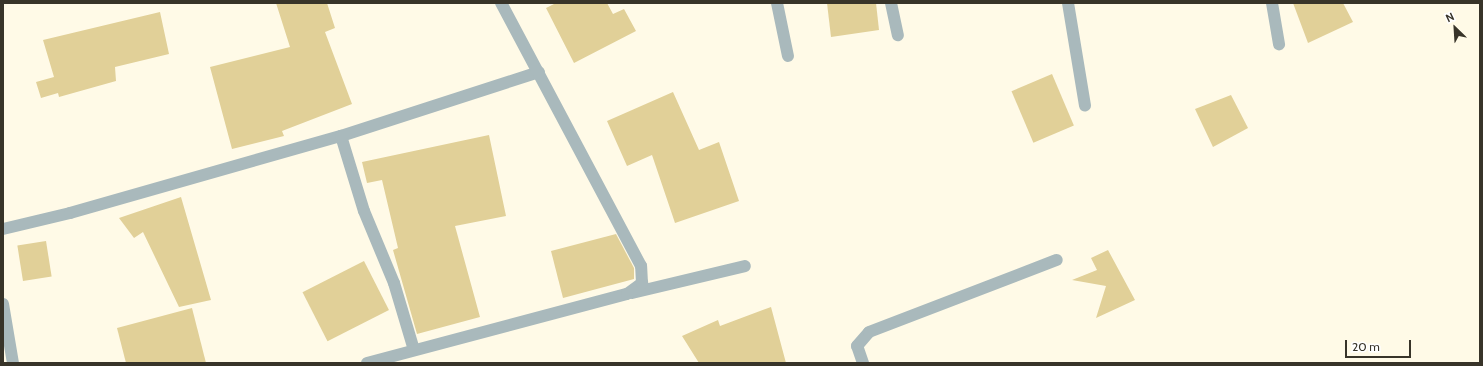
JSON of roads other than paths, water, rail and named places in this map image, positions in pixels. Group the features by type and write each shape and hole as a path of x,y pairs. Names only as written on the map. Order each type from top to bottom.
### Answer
{"street":[{"path":"501,3 641,266 642,282 627,294"},
{"path":"777,3 788,56"},
{"path":"891,3 898,35"},
{"path":"1068,3 1085,106"},
{"path":"1272,3 1278,44"},
{"path":"3,229 70,213 341,136 539,72"},
{"path":"341,136 364,211 394,283 414,350"},
{"path":"862,363 857,346 869,332 1057,260"},
{"path":"367,363 627,294 745,266"},
{"path":"3,304 13,363"}]}
